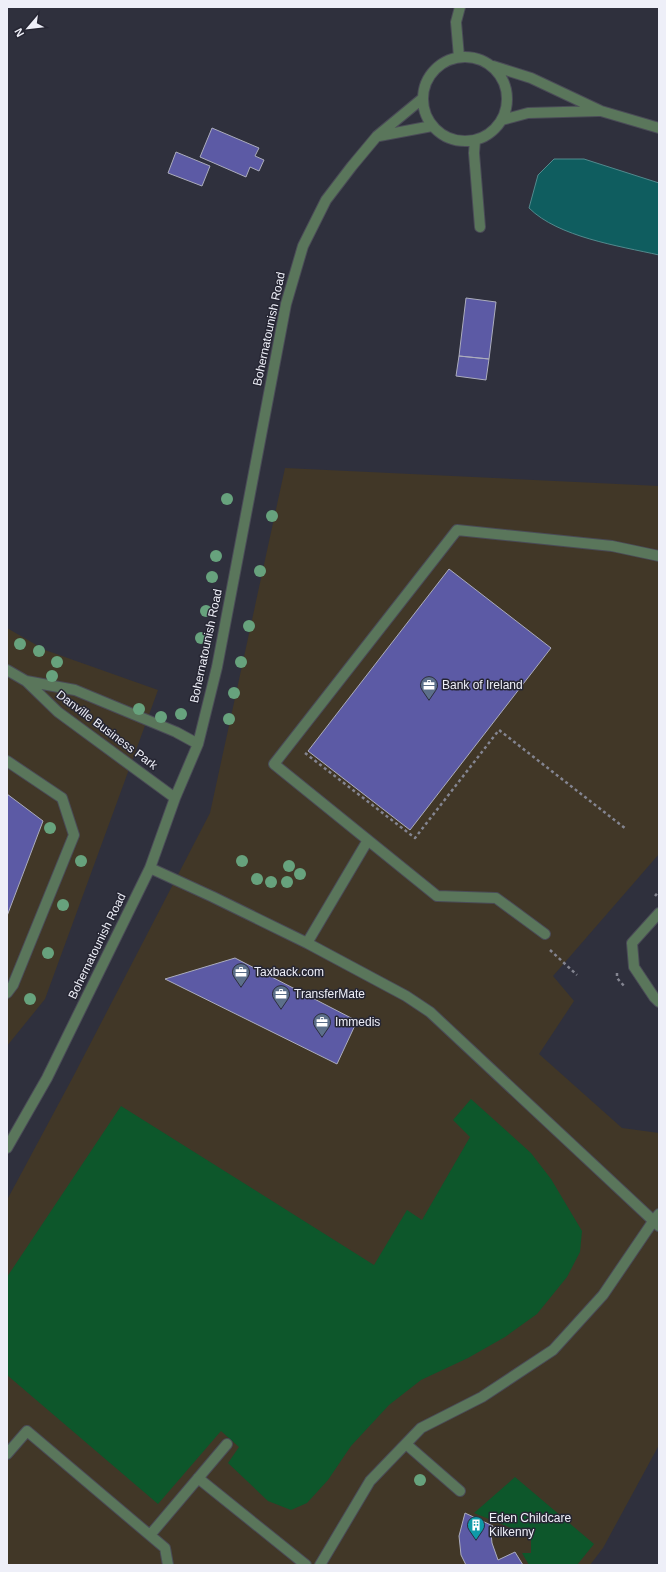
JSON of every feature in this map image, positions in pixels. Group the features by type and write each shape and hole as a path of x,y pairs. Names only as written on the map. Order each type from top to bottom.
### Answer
{"street":[{"path":"459,57 456,22 460,7"},
{"path":"459,57 470,57 481,60 491,66 499,74 507,97 506,108 502,120 490,132 475,140 463,141 452,139 441,134 432,126 424,108 423,98 425,86 430,75 448,60 459,57"},
{"path":"491,66 531,78 601,111 659,128"},
{"name":"Bohernatounish Road","path":"7,1148 47,1078 150,868 175,798 198,744 217,667 286,304 303,246 326,200 352,166 377,136 423,98"},
{"path":"502,120 528,113 601,111"},
{"path":"377,136 432,126"},
{"path":"475,140 474,153 480,227"},
{"path":"545,934 496,898 437,896 274,764 458,530 612,546 659,556"},
{"name":"Danville Business Park","path":"7,670 26,681 58,712 175,798"},
{"name":"Danville Business Park","path":"26,681 75,690 176,732 198,744"},
{"path":"7,761 62,798 74,835 13,985 7,993"},
{"path":"307,943 368,840"},
{"path":"150,868 307,943 406,996 430,1012 657,1220 603,1295 553,1350 482,1397 421,1428 370,1481 320,1565"},
{"path":"659,913 632,943 634,966 654,997 659,1002"},
{"path":"7,1454 27,1431 165,1548 168,1565"},
{"path":"150,1535 227,1444"},
{"path":"406,1444 460,1491"},
{"path":"198,1478 306,1565"}],"path":[{"path":"291,742 415,838 498,730 626,829"},
{"path":"558,957 577,974"}],"shaded area":[{"path":"554,159 584,159 659,183 659,255 608,244 572,233 541,218 529,208 538,175"},
{"path":"285,468 659,486 659,854 553,976 574,1001 539,1054 622,1128 659,1133 659,1445 603,1548 590,1565 7,1565 7,1200 73,1077 210,813"},
{"path":"7,628 45,650 158,690 45,999 7,1046"}],"green space":[{"path":"471,1099 531,1153 551,1179 582,1231 580,1252 567,1277 537,1314 505,1337 468,1358 421,1380 389,1405 351,1446 328,1480 307,1503 291,1510 268,1501 228,1463 239,1447 221,1431 158,1504 7,1375 7,1277 121,1106 374,1265 407,1210 422,1220 470,1137 453,1120"},
{"path":"515,1477 594,1544 577,1565 529,1565 522,1553 531,1553 531,1530 516,1530 474,1513"}],"building":[{"path":"212,128 259,148 255,156 264,160 259,171 250,167 246,177 200,157"},
{"path":"176,152 210,166 202,186 168,173"},
{"path":"466,298 496,302 489,359 459,356"},
{"path":"459,356 489,359 486,380 456,376"},
{"name":"Bank of Ireland","path":"449,569 551,648 410,830 308,751"},
{"path":"7,794 43,821 7,916"},
{"path":"235,958 357,1021 337,1064 165,979"},
{"name":"Eden Childcare Kilkenny","path":"465,1513 493,1526 491,1533 492,1543 498,1560 515,1552 523,1565 466,1565 461,1555 459,1536"}],"place":[{"name":"Bank of Ireland","path":"429,700"},
{"name":"Taxback.com","path":"241,987"},
{"name":"TransferMate","path":"281,1009"},
{"name":"Immedis","path":"322,1037"},
{"name":"Eden Childcare Kilkenny","path":"476,1540"}]}
